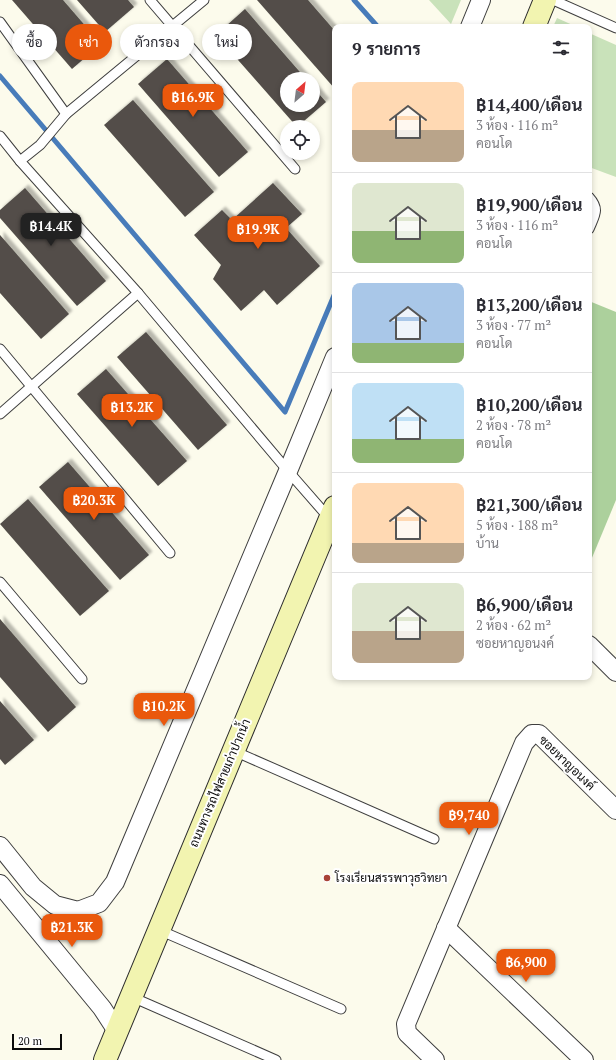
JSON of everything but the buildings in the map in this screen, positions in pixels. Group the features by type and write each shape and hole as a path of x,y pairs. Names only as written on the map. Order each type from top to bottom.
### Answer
{"main road":[{"path":"535,24 545,0"},
{"name":"ถนนทางรถไฟสายเก่าปากน้ำ","path":"105,1060 332,517"}],"street":[{"path":"471,24 481,0"},
{"path":"0,846 33,887 55,905 78,911 99,903 116,882 332,363"},
{"path":"592,648 616,672"},
{"name":"ซอยหาญอนงค์","path":"435,1060 407,1034 406,1024 524,743 532,734 539,734 616,810"},
{"path":"0,884 102,1008 117,1031"},
{"path":"446,928 584,1060"}],"lane":[{"path":"150,0 171,24"},
{"path":"175,24 204,0"},
{"path":"553,0 616,28"},
{"path":"0,22 66,114"},
{"path":"194,51 295,169"},
{"path":"20,161 40,145 66,114 132,60"},
{"path":"0,136 20,161 138,293 288,471 332,514"},
{"path":"592,200 595,203 597,212 592,223"},
{"path":"0,414 138,293"},
{"path":"0,349 170,553"},
{"path":"0,582 82,679"},
{"path":"234,751 434,839"},
{"path":"159,930 341,1009"},
{"path":"132,997 276,1060"}],"green space":[{"path":"429,0 461,0 451,24"},
{"path":"557,18 570,24 554,24"},
{"path":"592,34 616,45 616,177 592,168"},
{"path":"592,302 616,312 616,500 592,558"}],"waterway":[{"path":"354,0 375,24"},
{"path":"0,76 285,412 332,300"}],"place":[{"name":"โรงเรียนสรรพาวุธวิทยา","path":"327,878"}]}
